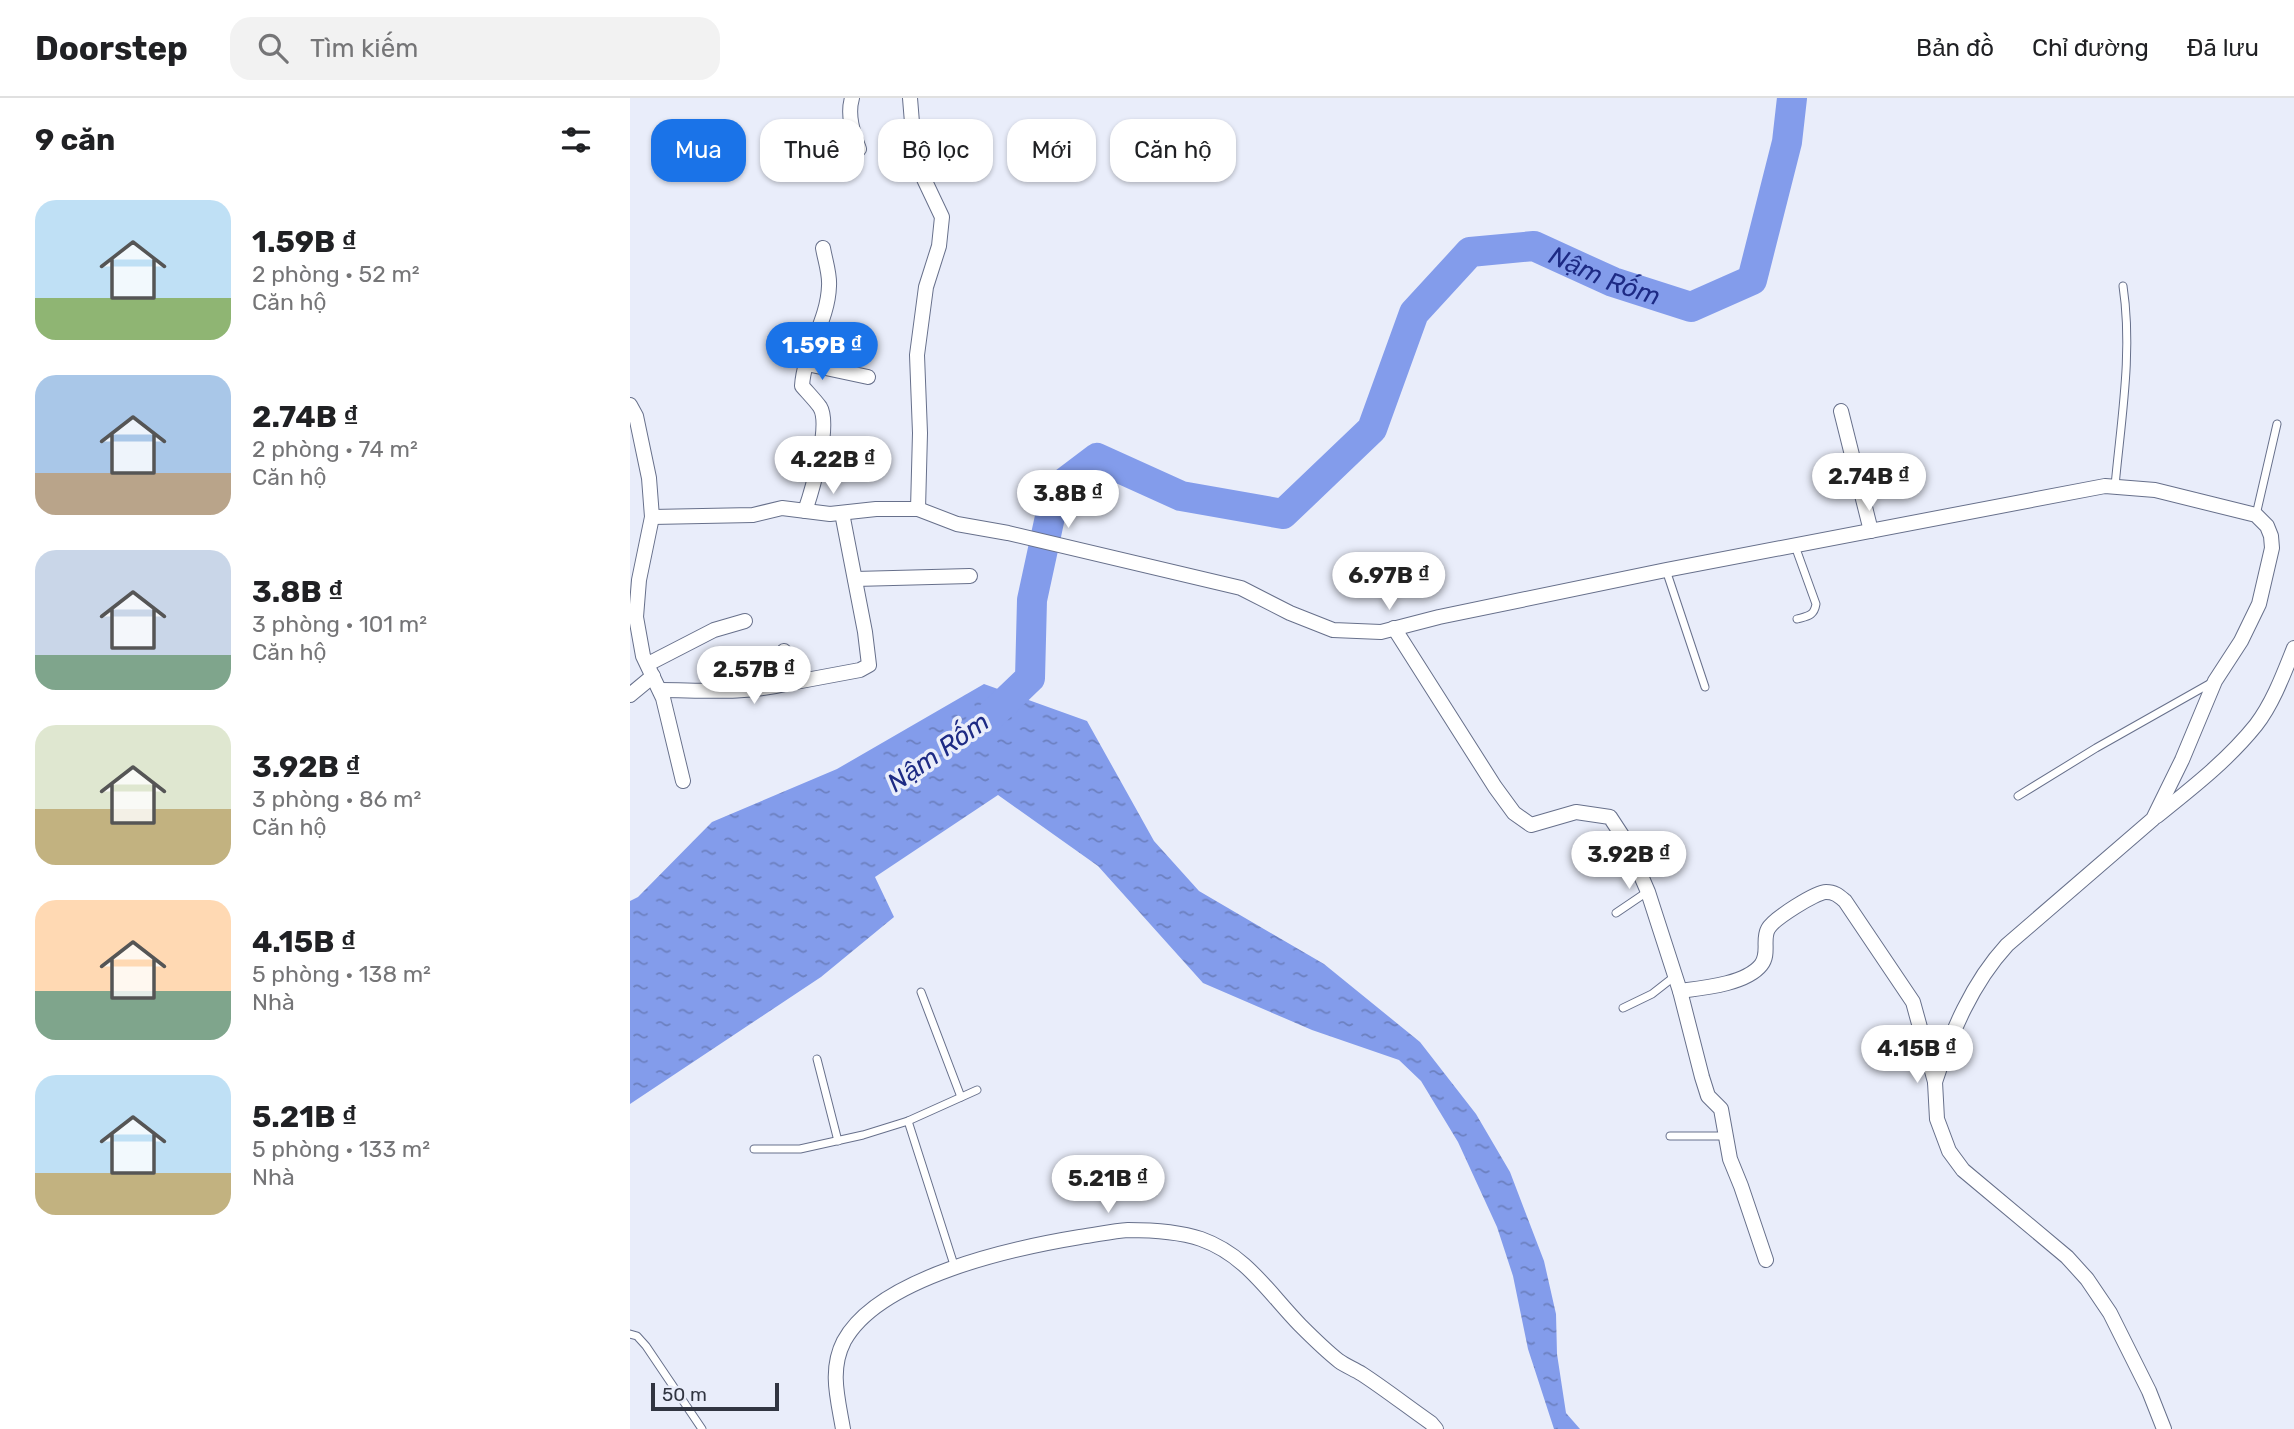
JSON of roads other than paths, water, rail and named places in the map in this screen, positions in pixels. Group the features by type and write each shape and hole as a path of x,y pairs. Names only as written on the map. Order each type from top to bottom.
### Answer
{"street":[{"path":"851,119 852,98"},
{"path":"910,98 915,160 942,217 939,246 926,287 917,355 918,509"},
{"path":"805,511 816,478 823,423 822,409 802,386 821,325 829,286 823,248"},
{"path":"807,364 868,377"},
{"path":"630,405 636,416 649,478 652,517 639,580 636,617 643,656 660,690 683,781"},
{"path":"1841,411 1871,530"},
{"path":"652,517 753,515 782,508 830,514 876,509 918,509 957,524 1009,533 1241,588 1290,613 1332,630 1381,632 1666,570 2079,490 2110,486 2155,490 2256,514 2267,526 2272,548 2259,604 2241,641 2215,681 2182,760 2153,819"},
{"path":"660,690 773,687 860,670 869,665 842,513"},
{"path":"855,579 970,576"},
{"path":"630,695 650,670 714,630 745,621"},
{"path":"1394,628 1514,813 1531,825 1576,812 1610,817 1628,843 1648,892 1680,991 1708,1096 1721,1110 1730,1159 1766,1260"},
{"path":"1935,1082 1963,1011 1996,956 2201,780 2257,724 2294,648"},
{"path":"784,650 785,684"},
{"path":"1680,991 1724,984 1751,973 1761,965 1766,955 1766,930 1772,923 1818,893 1836,893 1845,901 1913,1003 1935,1082 1937,1119 1948,1151 1963,1170 2067,1258 2087,1279 2110,1313 2149,1391 2164,1429"},
{"path":"843,1429 834,1377 836,1362 855,1324 895,1294 997,1254 1126,1230 1171,1231 1229,1252 1252,1270 1300,1325 1341,1363 1362,1374 1436,1429"}],"lane":[{"path":"2110,486 2127,349 2127,312 2123,286"},
{"path":"2256,514 2277,424"},
{"path":"1795,545 1816,604 1811,615 1797,619"},
{"path":"1666,570 1705,687"},
{"path":"2018,796 2096,748 2215,681"},
{"path":"1616,913 1648,892"},
{"path":"1623,1008 1652,994 1675,976"},
{"path":"921,992 961,1097"},
{"path":"817,1059 838,1141"},
{"path":"754,1149 800,1149 838,1141 908,1121 977,1090"},
{"path":"908,1121 955,1269"},
{"path":"1670,1136 1726,1136"},
{"path":"630,1334 638,1336 646,1346 702,1429"}],"water":[{"path":"984,684 1087,721 1154,841 1199,891 1324,964 1420,1042 1476,1114 1510,1172 1544,1261 1556,1314 1557,1354 1566,1413 1580,1429 1554,1429 1528,1349 1513,1276 1497,1227 1458,1142 1421,1081 1399,1060 1312,1030 1203,983 1098,866 998,795 875,877 894,917 821,977 630,1104 630,901 638,897 712,822 837,769"}],"waterway":[{"name":"Nậm Rốm","path":"984,722 1030,678 1032,600 1056,489 1097,458 1181,496 1283,514 1372,429 1414,313 1470,252 1534,246 1613,282 1691,307 1752,280 1787,142 1792,98"}]}
